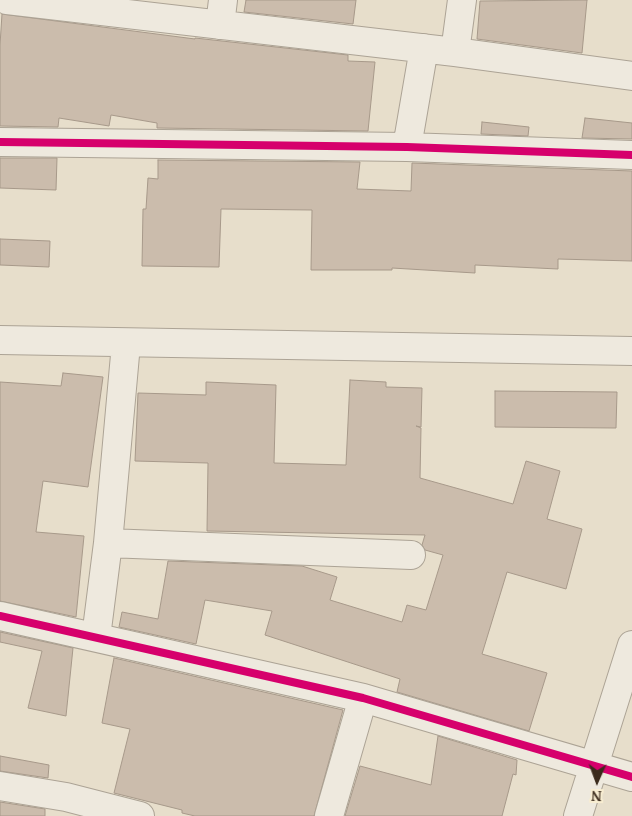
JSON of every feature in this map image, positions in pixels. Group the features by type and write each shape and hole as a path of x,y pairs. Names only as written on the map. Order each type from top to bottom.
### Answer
{"street":[{"path":"7,0 221,12 424,48 632,76"},
{"path":"455,52 462,0"},
{"path":"407,147 424,48"},
{"path":"0,142 407,147 632,156"},
{"path":"0,340 126,344 632,351"},
{"path":"96,637 108,543 126,344"},
{"path":"108,543 411,555"},
{"path":"0,616 363,698 632,777"},
{"path":"578,816 596,766 632,645"},
{"path":"329,816 363,698"},
{"path":"0,786 65,807 140,816"}],"building":[{"path":"246,0 356,0 353,24 244,12"},
{"path":"587,0 582,53 477,39 480,1"},
{"path":"2,14 195,39 348,55 348,61 375,62 368,131 157,128 157,123 111,115 109,126 59,118 58,127 0,126"},
{"path":"585,118 632,123 632,139 582,138"},
{"path":"482,122 529,127 528,136 481,134"},
{"path":"0,158 57,158 56,190 0,188"},
{"path":"158,160 360,162 357,189 411,191 412,163 632,171 632,261 558,259 558,269 475,265 475,273 392,268 392,270 311,270 312,210 221,209 219,267 142,266 143,209 146,209 148,178 158,179"},
{"path":"0,239 50,241 49,267 0,265"},
{"path":"63,373 103,377 88,487 43,481 36,532 84,536 76,617 0,601 0,382 61,386"},
{"path":"350,380 386,382 386,387 422,388 421,427 416,426 421,428 420,478 513,504 526,461 560,471 547,519 582,529 566,589 507,572 482,654 547,673 529,731 397,692 400,679 265,635 272,611 205,600 196,644 119,627 122,612 158,619 168,561 302,566 337,577 330,600 402,622 407,605 426,610 443,555 425,550 422,545 425,535 207,531 208,463 135,461 138,393 206,395 206,382 276,385 274,463 346,465"},
{"path":"495,391 617,392 616,428 495,427"},
{"path":"0,632 73,648 66,716 28,708 42,651 0,642"},
{"path":"114,658 343,710 314,816 195,816 182,813 182,810 114,793 130,729 102,723"},
{"path":"438,736 517,760 516,775 513,774 502,816 345,816 360,766 431,785"},
{"path":"0,756 49,765 48,778 0,771"},
{"path":"0,802 45,809 45,816 0,816"}],"cycle path":[{"path":"0,142 407,147 632,155"},
{"path":"0,616 363,698 632,777"}]}
